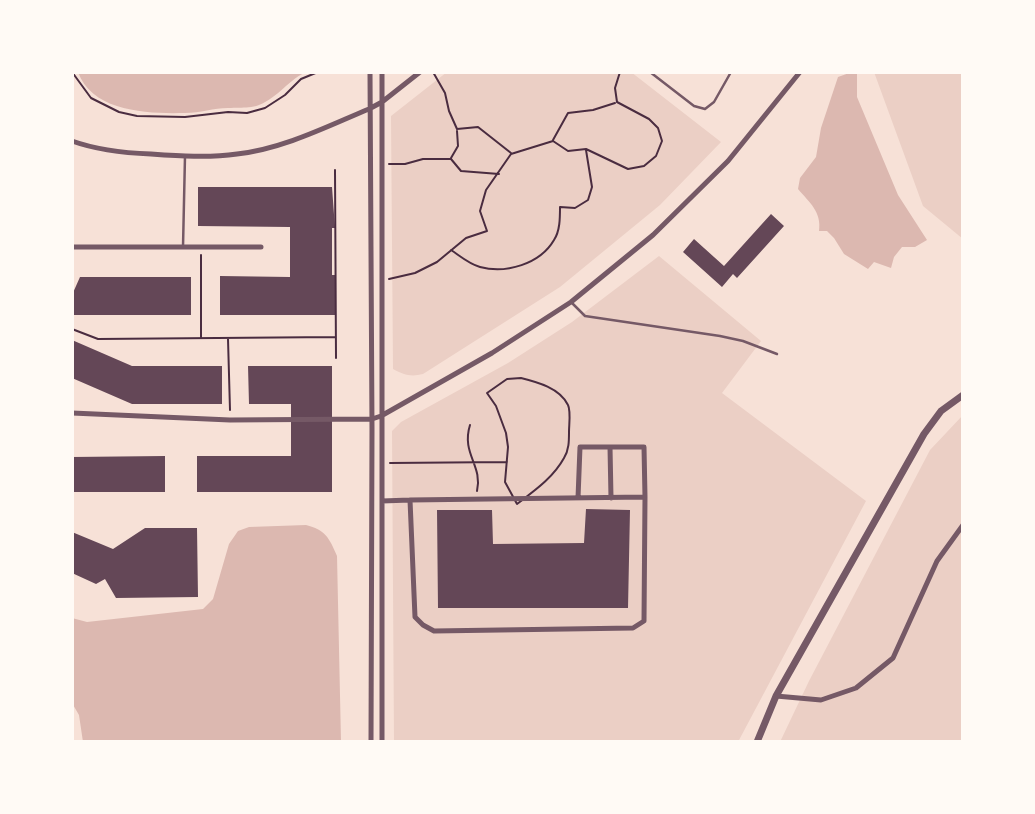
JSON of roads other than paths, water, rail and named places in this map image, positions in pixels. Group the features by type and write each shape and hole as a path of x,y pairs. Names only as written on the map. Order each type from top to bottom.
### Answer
{"street":[{"path":"370,72 371,742"},
{"path":"382,72 382,742"},
{"path":"72,141 91,148 185,156 238,154 279,144 369,109 420,72"},
{"path":"72,413 230,420 372,419 381,416 492,353 571,302 653,235 728,161 800,72"},
{"path":"72,246 261,247"},
{"path":"757,742 776,696 924,433 941,411 963,395"},
{"path":"410,500 415,617 423,625 434,631 633,628 644,621 644,447 580,447 578,498"},
{"path":"610,447 611,498"},
{"path":"382,500 645,497"},
{"path":"776,696 821,700 856,688 893,658 937,561 963,525"}],"lane":[{"path":"650,72 694,106 705,109 714,102 732,72"},
{"path":"183,247 185,156"},
{"path":"571,302 585,316 720,336 743,341 777,354"}]}
